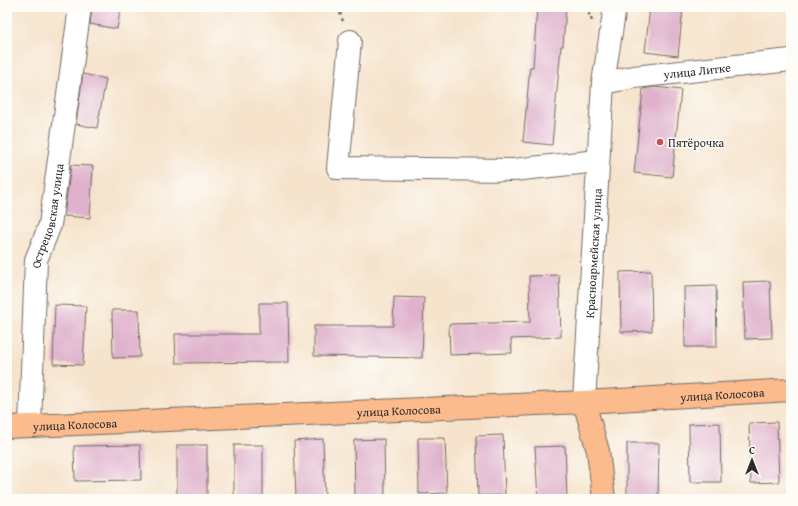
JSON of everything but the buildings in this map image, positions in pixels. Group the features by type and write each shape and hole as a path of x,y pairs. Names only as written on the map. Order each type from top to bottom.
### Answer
{"main road":[{"name":"улица Колосова","path":"7,427 584,402 791,390"},
{"name":"Красноармейская улица","path":"584,402 598,451 604,499"}],"street":[{"name":"Острецовская улица","path":"30,426 36,260 50,225 80,7"},
{"name":"Красноармейская улица","path":"584,402 603,83 614,7"},
{"path":"350,41 338,168 513,170 598,161"},
{"name":"улица Литке","path":"603,83 634,77 791,60"}],"place":[{"name":"Пятёрочка","path":"660,142"}]}
